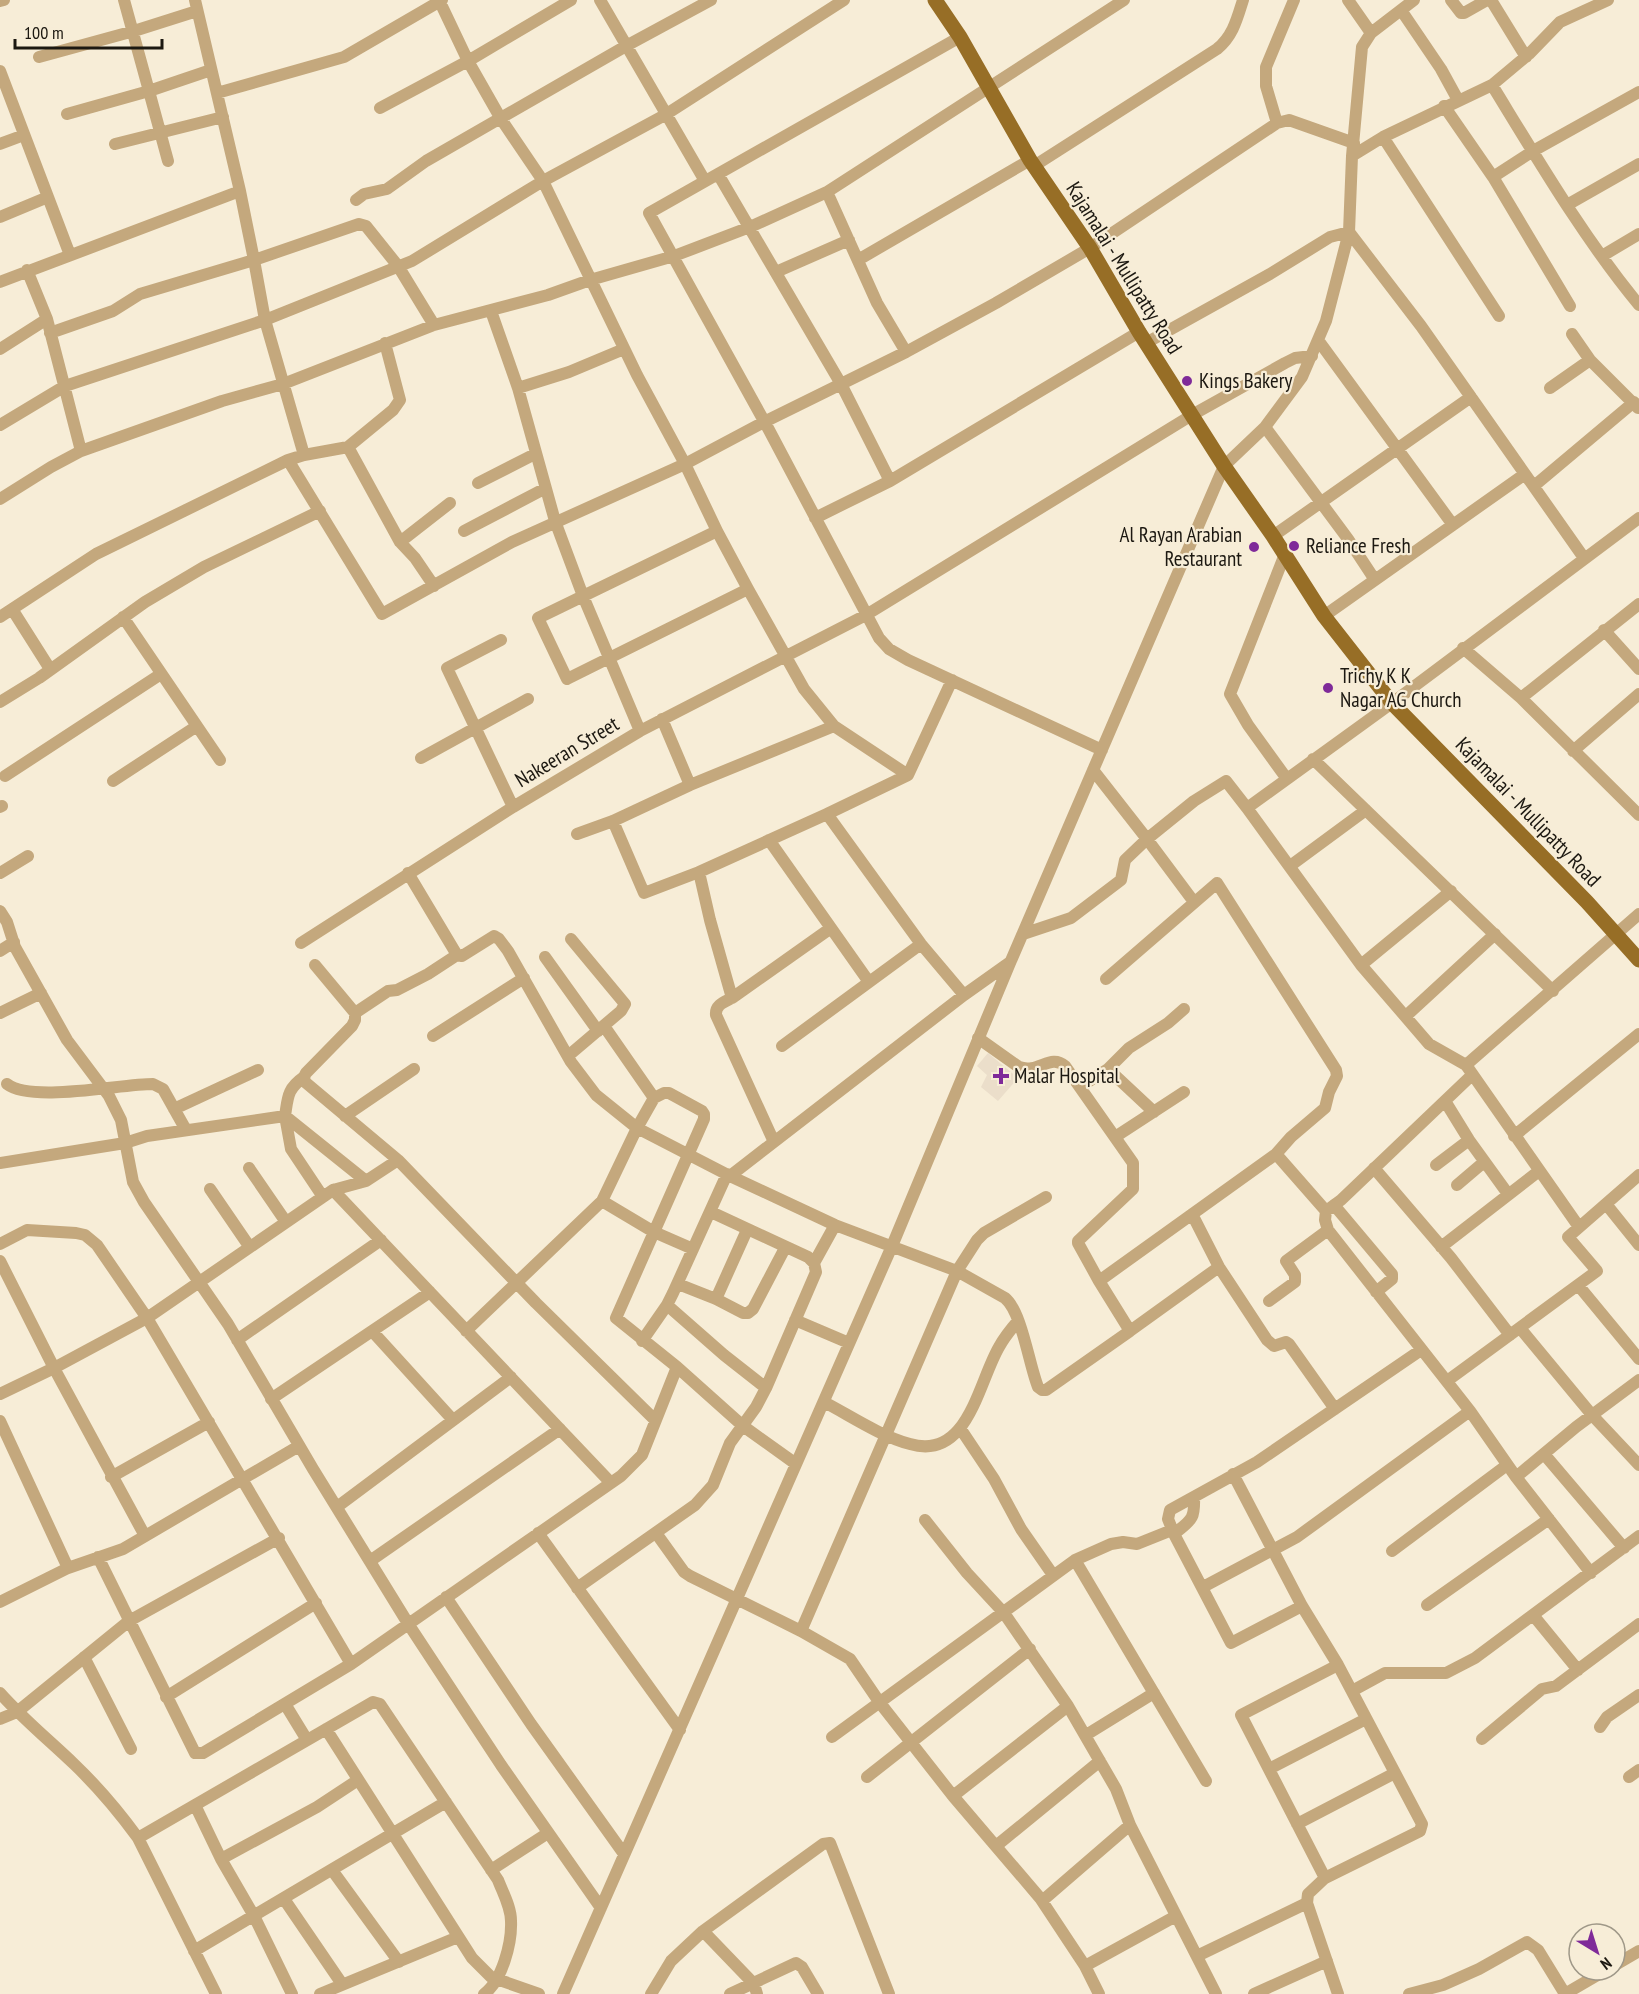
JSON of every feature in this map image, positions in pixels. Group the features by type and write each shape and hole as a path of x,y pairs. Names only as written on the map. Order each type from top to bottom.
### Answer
{"main road":[{"name":"Kajamalai - Mullipatty Road","path":"935,0 960,37 1032,163 1090,249 1142,337 1224,466 1273,536 1324,616 1392,703 1639,960"}],"street":[{"path":"0,1 4,0"},
{"path":"124,0 168,161"},
{"path":"217,93 344,57 440,0 468,61 501,119 543,181 624,349 685,464 717,531 785,657 809,696 834,726 908,775"},
{"path":"380,108 468,61 571,0"},
{"path":"600,0 705,181"},
{"path":"356,200 364,194 387,189 426,161 711,0"},
{"path":"0,425 65,386 265,320 412,261 543,181 665,115 844,0"},
{"path":"0,499 81,451 222,401 283,384 434,325 548,295 590,280 674,256 750,227 827,192 1124,0"},
{"path":"858,260 1032,163 1217,49 1227,40 1233,29 1243,0"},
{"path":"1277,123 1266,86 1266,67 1294,0"},
{"path":"1348,0 1371,33"},
{"path":"563,1994 892,1246 978,1038 1224,466 1265,427 1302,377 1318,340 1326,321 1349,232 1362,47 1371,33 1414,0"},
{"path":"1451,0 1461,13 1489,0 1526,57"},
{"path":"288,460 382,614 512,542 685,464 906,352 1090,249 1277,123 1289,120 1353,150 1492,85 1526,57 1560,22 1608,0"},
{"path":"39,57 134,31 196,5 240,191 265,320 304,455"},
{"path":"1401,10 1442,69 1458,100"},
{"path":"960,37 649,213 764,422 866,615 876,633 889,649 1102,750"},
{"path":"67,114 211,70"},
{"path":"0,72 70,255"},
{"path":"1492,85 1567,205 1639,305"},
{"path":"1493,177 1533,151 1639,92"},
{"path":"1444,106 1493,177 1570,306"},
{"path":"115,144 223,117"},
{"path":"0,144 24,135"},
{"path":"1383,137 1499,316"},
{"path":"1567,205 1639,164"},
{"path":"718,174 841,384 890,481"},
{"path":"0,282 240,191"},
{"path":"827,192 877,303 906,352"},
{"path":"0,217 48,197"},
{"path":"50,333 113,311 140,294 254,260 359,224 366,226 398,266 434,325"},
{"path":"815,518 890,481 1142,337 1270,274 1330,237 1349,232"},
{"path":"1349,232 1421,326 1584,558"},
{"path":"1602,256 1639,234"},
{"path":"776,272 849,240"},
{"path":"27,270 47,319 81,451"},
{"path":"491,311 518,388 544,489 555,521 583,596 640,731"},
{"path":"0,349 47,319"},
{"path":"1534,486 1636,405 1590,360 1572,334"},
{"path":"1318,340 1453,525"},
{"path":"0,617 96,555 288,460 348,447 393,411 400,400 385,343"},
{"path":"518,388 569,372 624,349"},
{"name":"Nakeeran Street","path":"301,943 513,807 640,731 866,615 1192,415 1295,358 1311,356"},
{"path":"1551,388 1590,360"},
{"path":"1273,536 1471,398"},
{"path":"1265,427 1348,539 1375,580"},
{"path":"348,447 400,542 415,558 434,586"},
{"path":"478,483 535,454"},
{"path":"1324,616 1525,474"},
{"path":"464,531 544,489"},
{"path":"400,542 450,503"},
{"path":"0,702 123,617 204,567 320,511"},
{"path":"1247,808 1392,703 1639,518"},
{"path":"717,531 538,618 567,679 748,589"},
{"path":"1285,554 1230,694 1248,725 1287,779"},
{"path":"1521,698 1639,603"},
{"path":"12,609 50,669"},
{"path":"123,617 220,760"},
{"path":"1604,630 1639,669"},
{"path":"501,640 447,668 513,807"},
{"path":"1464,648 1521,698 1573,751 1637,810"},
{"path":"5,776 161,674"},
{"path":"613,821 645,893 699,872 908,775 951,680"},
{"path":"1573,751 1639,694"},
{"path":"421,758 528,699"},
{"path":"662,719 690,785"},
{"path":"113,781 197,726"},
{"path":"577,834 613,821 690,785 834,726"},
{"path":"1313,759 1553,991"},
{"path":"1094,770 1194,902"},
{"path":"1023,934 1071,918 1105,893 1121,880 1125,860 1147,839 1194,801 1226,781 1361,965 1429,1044 1469,1070 1579,1227"},
{"path":"1290,866 1366,810"},
{"path":"827,814 921,944 964,995"},
{"path":"769,840 869,982"},
{"path":"0,873 28,856"},
{"path":"699,872 732,998"},
{"path":"408,873 457,955"},
{"path":"1099,1281 1276,1154 1291,1137 1325,1108 1329,1092 1336,1080 1336,1070 1217,883 1106,979"},
{"path":"1361,965 1451,891"},
{"path":"0,911 7,922 14,942 67,1040 103,1088 121,1120 133,1182 144,1202 200,1281 409,1624 501,1765 601,1908"},
{"path":"1591,1573 1516,1477 1447,1381 1328,1230 1325,1220 1330,1208 1445,1101 1469,1070 1639,914"},
{"path":"774,1142 716,1015 716,1010 719,1005 831,928"},
{"path":"1406,1016 1495,934"},
{"path":"355,1013 388,991 397,990 428,974 457,955 462,956 494,936 508,951 568,1056 596,1095 637,1128 728,1175 835,1225 957,1271 1005,1298 1018,1321 1035,1381 1042,1390 1046,1390 1219,1267"},
{"path":"568,1056 621,1011 625,1004 571,939"},
{"path":"0,951 14,942"},
{"path":"782,1046 921,944"},
{"path":"545,957 654,1098"},
{"path":"642,1341 667,1305 678,1284 728,1175 964,995 1010,963"},
{"path":"315,966 355,1013 355,1020 352,1026 289,1092 285,1116 291,1149 328,1193 381,1240 611,1483"},
{"path":"433,1036 524,978"},
{"path":"0,1013 41,993"},
{"path":"1080,1087 1108,1069 1129,1048 1168,1023 1184,1009"},
{"path":"1514,1136 1639,1034"},
{"path":"978,1038 1026,1070 1060,1061 1133,1163 1133,1189 1078,1241 1099,1281 1130,1331"},
{"path":"345,1116 414,1069"},
{"path":"1108,1069 1154,1112"},
{"path":"174,1109 258,1070"},
{"path":"304,1077 309,1087 398,1160 517,1283 655,1420"},
{"path":"8,1084 19,1090 46,1092 153,1084 163,1089 186,1130"},
{"path":"1115,1137 1184,1092"},
{"path":"466,1331 602,1201 654,1098 669,1093 704,1114 616,1318 677,1367 743,1426 796,1464"},
{"path":"1445,1101 1468,1140 1508,1194"},
{"path":"0,1163 125,1143 147,1136 285,1116 366,1181"},
{"path":"1436,1164 1468,1140"},
{"path":"1276,1154 1392,1274 1392,1280 1376,1292"},
{"path":"0,1394 147,1318 328,1193 366,1181 398,1160"},
{"path":"1457,1185 1484,1162"},
{"path":"249,1168 286,1222"},
{"path":"1374,1168 1515,1331 1639,1465"},
{"path":"1441,1247 1539,1171"},
{"path":"1568,1237 1639,1175"},
{"path":"210,1190 249,1246"},
{"path":"801,1631 957,1271 976,1240 984,1233 1046,1197"},
{"path":"602,1201 654,1232 693,1249"},
{"path":"1606,1204 1639,1245"},
{"path":"577,1588 695,1505 713,1485 730,1443 766,1388 816,1272 814,1263 807,1257 711,1212"},
{"path":"1192,1214 1219,1267 1270,1344 1274,1346 1286,1342 1289,1344 1335,1409"},
{"path":"1447,1381 1597,1271 1568,1237 1570,1214"},
{"path":"814,1263 835,1225"},
{"path":"0,1244 27,1230 85,1235 97,1245 147,1318 279,1538 351,1664"},
{"path":"716,1299 747,1230"},
{"path":"1269,1301 1295,1282 1295,1275 1286,1261 1328,1230"},
{"path":"237,1340 381,1240"},
{"path":"678,1284 743,1313 748,1313 753,1309 785,1248"},
{"path":"0,1261 111,1477 145,1536"},
{"path":"1578,1285 1639,1359"},
{"path":"272,1399 430,1292"},
{"path":"667,1305 766,1388"},
{"path":"795,1320 849,1343"},
{"path":"824,1402 887,1435 910,1444 930,1447 947,1442 964,1423 999,1347 1018,1321"},
{"path":"372,1331 453,1420"},
{"path":"1302,1606 1231,1643 1173,1532 1168,1519 1170,1510 1257,1462 1421,1350"},
{"path":"98,1557 192,1749 199,1754 351,1664 621,1476 642,1455 677,1367"},
{"path":"337,1507 511,1377"},
{"path":"1516,1477 1639,1380"},
{"path":"1203,1587 1297,1537 1470,1411"},
{"path":"0,1421 68,1568"},
{"path":"111,1477 209,1422"},
{"path":"960,1428 994,1479 1020,1529 1053,1575"},
{"path":"370,1561 560,1429"},
{"path":"0,1602 68,1568 123,1549 299,1446"},
{"path":"1544,1454 1624,1548"},
{"path":"1392,1551 1508,1465"},
{"path":"1233,1474 1302,1606 1338,1665 1422,1824 1420,1831 1325,1878 1308,1893 1307,1903 1338,1994"},
{"path":"832,1737 1075,1560 1111,1544 1124,1542 1137,1544 1173,1532 1191,1520 1195,1512 1194,1497"},
{"path":"925,1520 967,1573 1004,1613 1068,1706 1116,1789 1130,1825 1216,1994"},
{"path":"1428,1605 1549,1520"},
{"path":"538,1533 680,1730"},
{"path":"657,1533 684,1572 801,1631 850,1659 880,1703 953,1796 1042,1901 1085,1966 1099,1994"},
{"path":"1352,1691 1385,1673 1446,1672 1475,1658 1639,1536"},
{"path":"0,1719 17,1712 129,1622 279,1538"},
{"path":"1075,1560 1206,1781"},
{"path":"447,1597 531,1724 624,1854"},
{"path":"166,1696 316,1603"},
{"path":"1533,1615 1578,1670"},
{"path":"1482,1739 1542,1689 1556,1686 1635,1628 1639,1642"},
{"path":"867,1777 1030,1649"},
{"path":"84,1658 131,1749"},
{"path":"1325,1878 1241,1715 1338,1665"},
{"path":"0,1693 17,1712 75,1765 126,1821 138,1838 216,1994"},
{"path":"1086,1736 1154,1693"},
{"path":"1600,1727 1607,1717 1639,1695"},
{"path":"138,1838 373,1702 380,1704 492,1870 507,1902 511,1920 510,1939 498,1979 484,1994"},
{"path":"285,1704 307,1740"},
{"path":"953,1796 1068,1706"},
{"path":"1269,1769 1366,1719"},
{"path":"326,1729 472,1958 491,1977 539,1994"},
{"path":"996,1845 1100,1761"},
{"path":"1297,1824 1395,1773"},
{"path":"221,1859 317,1807 358,1780"},
{"path":"194,1951 446,1802"},
{"path":"195,1805 221,1859 254,1916 292,1994"},
{"path":"1042,1901 1130,1825"},
{"path":"492,1870 548,1833"},
{"path":"651,1994 671,1961 703,1931 823,1844 830,1843 883,1992"},
{"path":"332,1869 399,1962"},
{"path":"284,1899 342,1984"},
{"path":"1197,1956 1307,1903"},
{"path":"1085,1966 1176,1916"},
{"path":"703,1931 756,1989"},
{"path":"320,1994 458,1937"},
{"path":"1409,1994 1443,1985 1479,1969 1527,1942 1538,1950 1565,1994 1586,1982"},
{"path":"1254,1994 1327,1961"},
{"path":"730,1994 756,1989 796,1963 802,1967 818,1994"}],"shaded area":[{"name":"Malar Hospital","path":"988,1053 1018,1078 998,1101 981,1087 987,1075 977,1066"}],"place":[{"name":"Kings Bakery","path":"1187,381"},
{"name":"Reliance Fresh","path":"1294,546"},
{"name":"Al Rayan Arabian Restaurant","path":"1254,547"},
{"name":"Trichy K K Nagar AG Church","path":"1328,688"},
{"name":"Malar Hospital","path":"1001,1076"}]}
